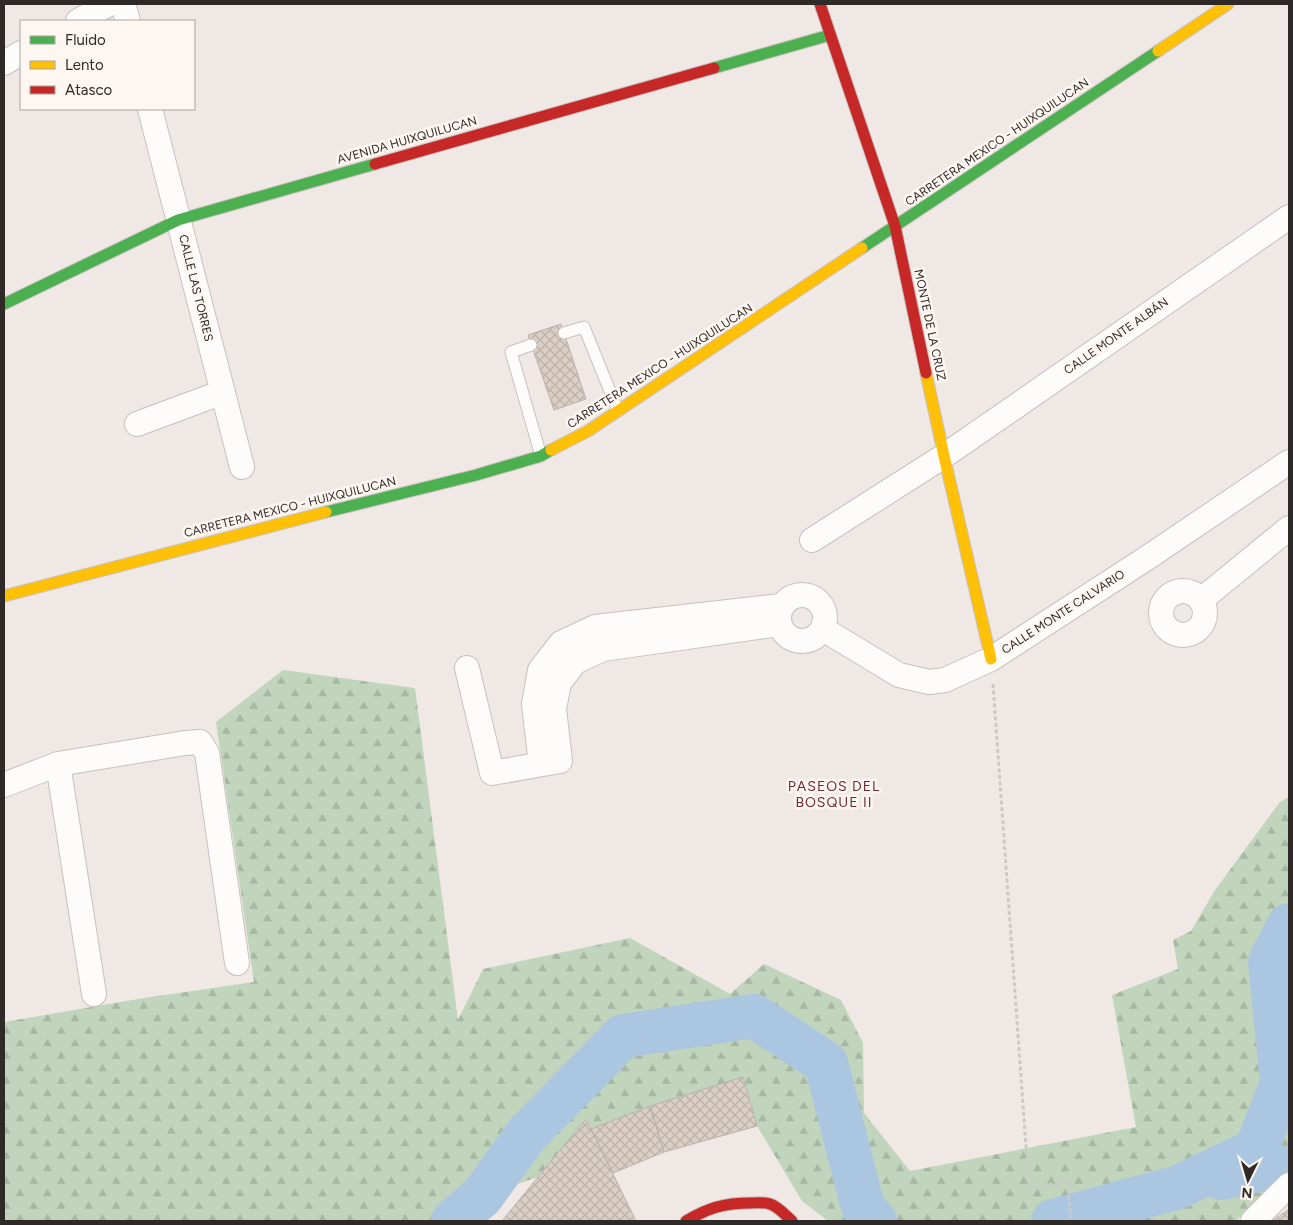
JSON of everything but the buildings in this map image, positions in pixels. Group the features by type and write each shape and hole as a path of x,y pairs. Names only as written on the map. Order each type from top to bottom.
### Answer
{"street":[{"path":"80,20 109,4"},
{"path":"123,4 128,20"},
{"name":"MONTE DE LA CRUZ","path":"820,4 896,226 944,456 991,659"},
{"name":"CARRETERA MEXICO - HUIXQUILUCAN","path":"4,596 258,529 476,475 541,456 588,431 1228,4"},
{"name":"AVENIDA HUIXQUILUCAN","path":"4,304 178,220 830,35"},
{"path":"4,63 20,54"},
{"name":"CALLE LAS TORRES","path":"150,110 242,467"},
{"name":"CALLE MONTE ALBÁN","path":"812,540 944,456 1289,217"},
{"path":"137,424 223,392"},
{"name":"CALLE MONTE CALVARIO","path":"823,630 899,674 929,682 945,680 991,659 1147,558 1289,462"},
{"path":"1201,600 1289,528"},
{"path":"805,594 814,598 821,604 825,612 823,630 817,637 808,641 799,641 783,633 780,615 787,600 796,595 805,594"},
{"path":"468,668 492,773 542,764 534,704 540,670 561,642 595,627 780,615"},
{"path":"4,785 58,764 200,742 206,753 237,963"},
{"path":"58,764 94,994"},
{"path":"1253,1221 1288,1186"},
{"path":"686,1221 704,1210 722,1204 740,1202 767,1203 792,1221"}],"lane":[{"path":"564,334 584,327 618,411"},
{"path":"531,344 511,352 541,456"}],"path":[{"path":"991,659 1029,1189 1067,1181 1071,1221"}],"green space":[{"path":"283,670 415,688 458,1020 483,969 630,938 730,994 764,964 841,1000 863,1043 864,1113 910,1171 1136,1127 1112,995 1178,969 1173,940 1191,931 1215,890 1280,802 1289,797 1289,1170 1236,1221 828,1221 802,1201 757,1126 743,1077 650,1106 591,1129 586,1119 538,1177 482,1196 453,1221 4,1221 4,1022 144,998 254,982 216,722"}],"waterway":[{"path":"1053,1221 1176,1188 1256,1150 1282,1083 1270,962 1289,925"},
{"path":"453,1221 482,1196 526,1135 623,1036 754,1016 826,1063 863,1207 875,1221"},
{"path":"1222,1178 1269,1168 1289,1169"}],"traffic: fast":[{"path":"714,68 830,35"},
{"path":"862,248 1158,51"},
{"path":"4,304 178,220 375,164"},
{"path":"326,512 476,475 541,456 551,450"}],"traffic: slow":[{"path":"1158,51 1228,4"},
{"path":"551,450 588,431 862,248"},
{"path":"926,373 991,659"},
{"path":"4,596 326,512"}],"traffic: jam":[{"path":"820,4 895,226 926,373"},
{"path":"375,164 714,68"},
{"path":"686,1221 716,1207 732,1204 760,1203 776,1207 792,1221"}],"district":[{"name":"PASEOS DEL BOSQUE II","path":"834,794"}]}
